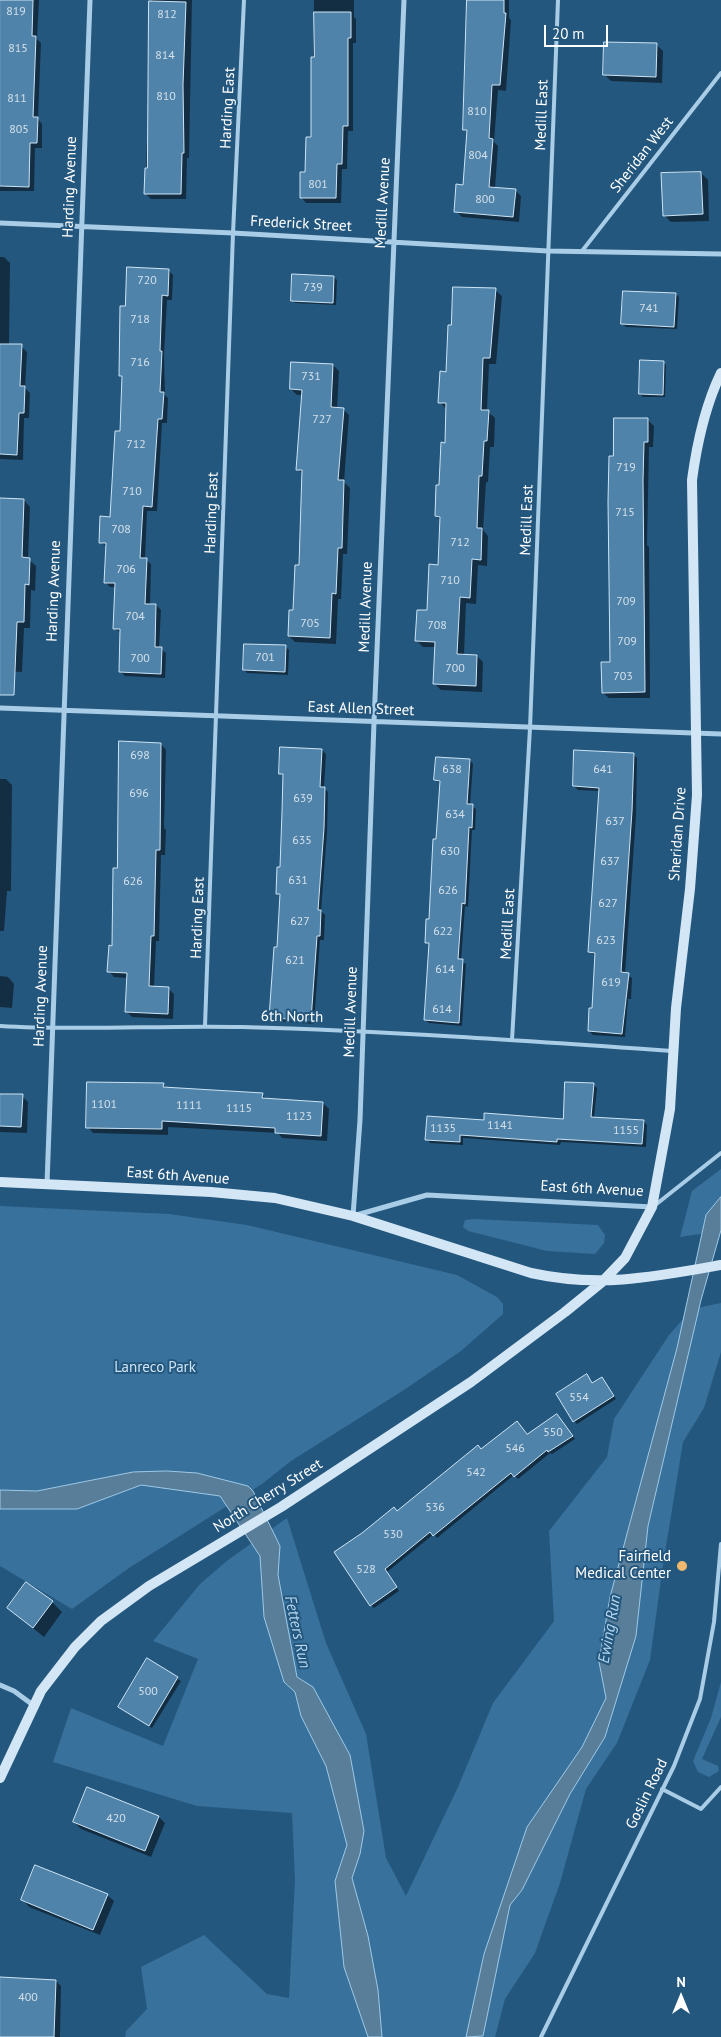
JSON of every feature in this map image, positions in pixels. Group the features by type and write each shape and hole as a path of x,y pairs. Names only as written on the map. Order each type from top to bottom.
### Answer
{"main road":[{"name":"Sheridan Drive","path":"602,1282 625,1258 652,1207 670,1109 673,1052 691,880 697,795 692,480 700,436 714,387 721,373"},
{"name":"East 6th Avenue","path":"0,1182 211,1192 275,1198 353,1216 555,1279 602,1282 658,1277 721,1265"},
{"name":"North Cherry Street","path":"0,1778 33,1704 54,1671 101,1621 149,1586 281,1507 471,1382 531,1339 602,1282"}],"street":[{"name":"Harding Avenue","path":"47,1184 62,711 90,0"},
{"name":"Medill Avenue","path":"353,1216 363,1030 404,0"},
{"name":"Frederick Street","path":"0,223 394,241 548,251 721,254"},
{"name":"East Allen Street","path":"0,708 721,734"},
{"name":"East 6th Avenue","path":"353,1216 427,1195 652,1207"},
{"path":"0,1685 14,1691 33,1704"}],"lane":[{"name":"Harding East","path":"205,1026 233,233 244,0"},
{"name":"Medill East","path":"512,1040 530,728 558,0"},
{"name":"Sheridan West","path":"582,251 721,73"},
{"name":"6th North","path":"0,1026 52,1029 205,1026 363,1030 673,1052"},
{"path":"652,1207 721,1153"},
{"name":"Goslin Road","path":"541,2037 662,1789 700,1699 719,1594 721,1545"},
{"path":"662,1789 701,1809 721,1787"}],"green space":[{"path":"721,1169 721,1231 680,1237 692,1191"},
{"name":"Lanreco Park","path":"0,1206 169,1214 247,1225 457,1275 497,1297 503,1304 503,1314 461,1351 404,1390 291,1461 262,1484 129,1568 72,1609 0,1566"},
{"path":"465,1220 598,1225 605,1235 604,1243 595,1254 547,1251 468,1231 463,1227"},
{"path":"721,1303 721,1352 704,1408 683,1442 650,1660 617,1743 586,1789 560,1883 535,1953 505,1999 495,2037 125,2037 126,2031 147,2009 141,1967 204,1935 267,1994 289,1998 295,1879 292,1813 197,1806 53,1762 71,1708 163,1746 198,1659 153,1641 200,1584 228,1560 287,1518 326,1643 366,1734 386,1858 406,1896 458,1787 493,1703 554,1621 549,1531 607,1457 614,1419 669,1335 692,1309"},
{"path":"721,1682 721,1717 702,1759 718,1766 719,1771 709,1777 698,1772 693,1761 711,1718"}],"water":[{"name":"Ewing Run","path":"721,1197 721,1230 701,1300 648,1526 636,1636 605,1737 570,1794 522,1890 510,1905 483,2036 466,2037 484,1954 527,1827 582,1747 606,1698 599,1662 610,1597 677,1348 706,1215"},
{"path":"167,1471 197,1473 248,1486 253,1491 280,1546 278,1575 297,1677 313,1687 350,1755 364,1831 360,1854 352,1878 368,1936 378,1990 382,2037 368,2037 344,1967 335,1881 347,1845 326,1766 301,1716 295,1692 284,1682 264,1617 260,1556 220,1496 141,1485 77,1509 0,1509 0,1490 37,1491 133,1472"}],"building":[{"path":"0,0 33,0 32,36 36,36 33,117 38,117 37,143 30,143 29,187 0,186"},
{"path":"467,0 504,0 504,13 506,13 500,85 492,85 489,138 493,139 489,187 516,189 513,217 454,212 456,184 463,185 467,130 463,130"},
{"path":"149,1 186,2 183,85 184,153 182,153 181,194 144,194 145,168 147,168"},
{"path":"314,12 351,12 351,38 348,38 348,126 343,126 342,164 337,164 336,198 300,198 300,172 305,172 306,137 311,137 311,57 314,57"},
{"path":"604,42 657,43 656,77 603,75"},
{"path":"701,172 703,214 663,216 661,173"},
{"path":"127,267 169,269 168,296 162,295 160,392 164,392 162,419 158,419 152,507 143,506 140,558 147,558 145,604 156,604 155,647 162,647 161,674 119,672 120,629 113,629 115,583 104,583 106,543 99,543 100,516 110,517 115,431 120,431 122,376 119,376 120,306 125,306"},
{"path":"292,274 334,276 333,303 291,301"},
{"path":"453,287 496,288 490,358 483,358 481,410 489,410 487,441 484,441 482,476 479,476 477,528 482,528 481,560 472,559 470,598 460,597 457,654 477,655 476,686 433,684 435,642 415,641 417,610 427,610 429,564 438,565 440,517 435,516 436,485 439,485 441,442 445,443 446,403 438,403 440,371 446,372 448,325 451,325"},
{"path":"623,291 676,293 674,327 621,324"},
{"path":"0,344 22,344 20,386 25,386 24,413 19,413 17,455 0,454"},
{"path":"640,360 664,361 663,395 639,394"},
{"path":"291,362 333,364 331,407 344,408 338,480 344,480 342,548 338,548 336,594 332,593 330,638 288,636 289,610 293,610 295,565 299,565 302,470 296,470 302,390 290,389"},
{"path":"614,418 648,418 648,442 644,442 643,480 645,692 602,693 601,662 610,662 608,501 609,456 613,456"},
{"path":"0,498 24,499 22,557 30,558 29,585 25,584 24,622 17,622 14,695 0,695"},
{"path":"244,644 286,645 285,672 243,670"},
{"path":"119,741 161,743 160,850 156,850 154,936 151,936 149,986 169,987 168,1014 125,1012 127,973 107,972 109,945 112,946 113,868 117,868"},
{"path":"280,747 322,749 320,787 325,787 318,910 321,910 320,936 317,936 311,1020 269,1018 274,947 277,947 280,894 276,894 277,867 280,867 282,812 283,774 279,774"},
{"path":"574,750 634,753 621,972 629,973 622,1034 588,1031 589,1008 592,1008 595,953 588,952 599,788 573,786"},
{"path":"436,757 470,759 467,804 473,804 472,828 469,827 465,904 462,903 458,959 463,959 459,1023 424,1020 429,943 425,943 426,919 429,919 433,839 436,839 440,781 434,780"},
{"path":"87,1082 164,1083 163,1087 263,1093 262,1098 323,1102 321,1136 275,1133 275,1128 162,1121 162,1129 86,1128"},
{"path":"565,1082 594,1083 591,1117 644,1120 642,1144 557,1139 557,1142 460,1135 460,1142 425,1140 427,1116 484,1120 484,1113 563,1119"},
{"path":"0,1094 23,1094 21,1127 0,1126"},
{"path":"587,1374 592,1383 602,1377 614,1396 573,1422 556,1394"},
{"path":"557,1414 573,1436 548,1452 547,1450 514,1477 511,1473 433,1536 430,1532 385,1569 397,1587 370,1606 334,1552 362,1533 394,1507 397,1511 478,1445 481,1449 517,1421 527,1434"},
{"path":"26,1582 53,1601 33,1628 7,1608"},
{"path":"147,1658 178,1677 149,1726 118,1707"},
{"path":"87,1787 159,1816 145,1851 73,1822"},
{"path":"35,1865 108,1894 93,1930 21,1900"},
{"path":"0,1977 56,1980 54,2037 0,2037"}],"place":[{"name":"Fairfield Medical Center","path":"682,1566"}],"water label":[{"name":"Fetters Run","path":"297,1632"}]}
